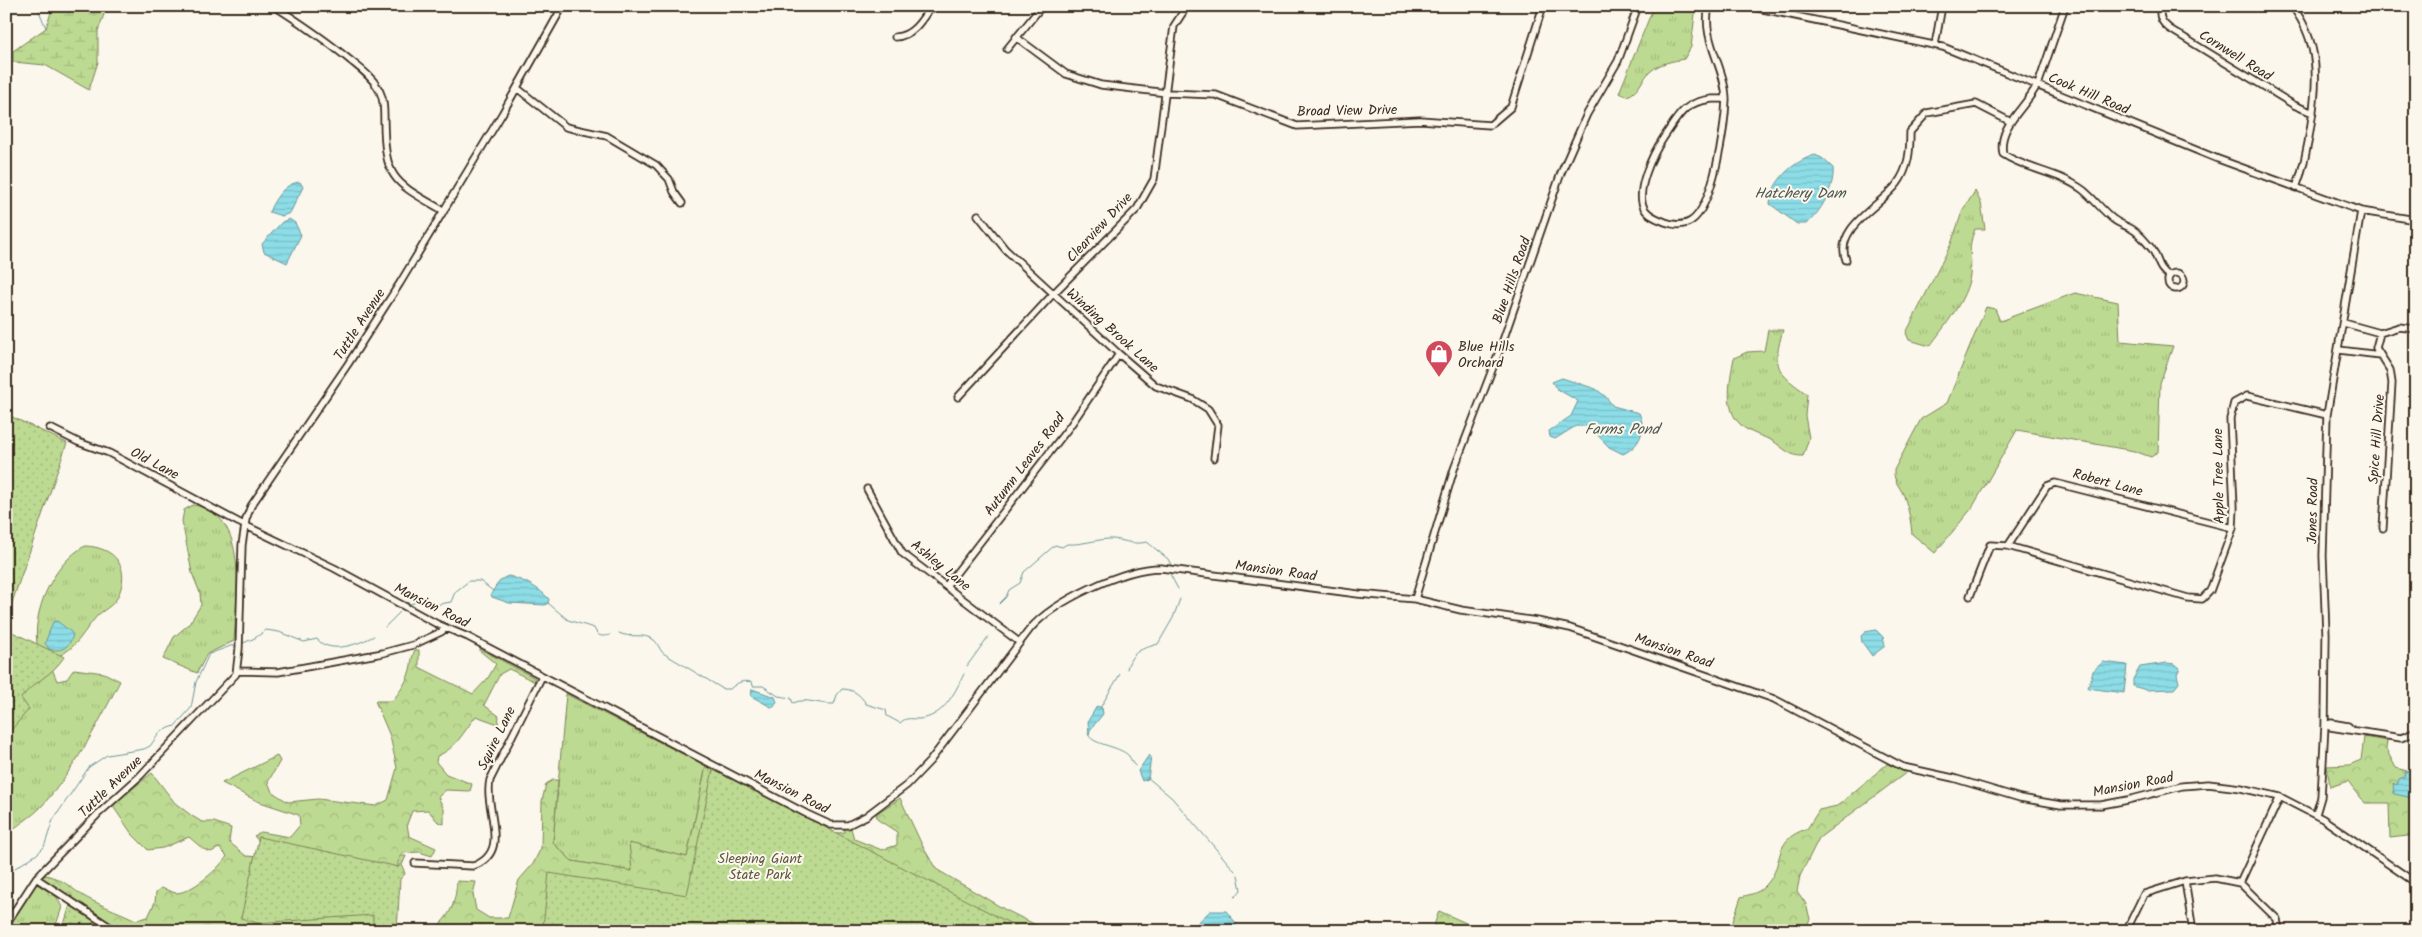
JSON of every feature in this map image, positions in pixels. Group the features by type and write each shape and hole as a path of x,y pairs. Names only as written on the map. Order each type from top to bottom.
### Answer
{"street":[{"path":"274,6 319,34 370,77 379,89 384,104 386,159 392,175 405,188 444,210"},
{"name":"Tuttle Avenue","path":"6,924 36,878 98,814 140,776 237,671 241,553 245,525 253,502 377,321 517,88 563,6"},
{"path":"895,37 911,32 931,6"},
{"path":"1007,49 1042,6"},
{"name":"Clearview Drive","path":"958,397 1054,293 1137,209 1154,179 1167,93 1174,26 1187,6"},
{"name":"Broad View Drive","path":"1016,37 1066,74 1100,86 1167,93 1216,95 1297,126 1420,120 1490,124 1511,107 1543,6"},
{"name":"Blue Hills Road","path":"1415,599 1454,469 1496,359 1564,165 1587,114 1618,60 1638,6"},
{"path":"1709,6 1706,22 1708,38 1724,78 1726,99 1717,166 1712,186 1698,213 1692,220 1683,225 1669,224 1654,218 1645,210 1641,201 1642,189 1648,166 1661,142 1682,111 1691,104 1699,100 1726,99"},
{"name":"Cook Hill Road","path":"1748,6 1935,45 2196,151 2296,188 2361,211 2416,220"},
{"path":"1935,45 1942,6"},
{"path":"2065,6 2037,85 2030,98 2010,122 2004,133 2001,144 2003,154 2015,162 2053,175 2081,189 2115,221 2132,229 2141,236 2154,251 2158,266 2170,276"},
{"name":"Cornwell Road","path":"2161,6 2160,16 2163,24 2170,29 2294,105 2313,113"},
{"path":"2292,6 2304,23 2314,48 2317,84 2304,163 2296,188"},
{"path":"517,88 566,127 607,136 656,164 669,179 674,192 682,203"},
{"path":"1846,260 1844,253 1850,232 1864,213 1881,201 1898,184 1910,159 1910,132 1927,113 1976,104 2010,122"},
{"name":"Jones Road","path":"2316,814 2320,805 2322,788 2326,725 2324,556 2326,415 2344,323 2361,211"},
{"name":"Winding Brook Lane","path":"978,215 1005,249 1054,293 1091,331 1118,354 1156,386 1192,399 1208,409 1218,426 1214,458"},
{"path":"2344,323 2380,333 2399,327 2416,329"},
{"name":"Spice Hill Drive","path":"2380,333 2376,348 2390,370 2392,383 2383,528"},
{"path":"2338,350 2380,355"},
{"name":"Autumn Leaves Road","path":"946,586 1070,426 1118,354"},
{"name":"Apple Tree Lane","path":"1970,596 1990,545 2008,546 2188,598 2202,599 2210,591 2233,528 2234,507 2230,419 2234,403 2246,396 2326,415"},
{"name":"Old Lane","path":"50,428 78,442 109,453 245,525"},
{"name":"Robert Lane","path":"2008,546 2047,486 2055,483 2233,528"},
{"name":"Ashley Lane","path":"867,489 902,553 1020,642"},
{"name":"Mansion Road","path":"245,525 334,568 446,628 822,822 842,826 866,816 916,777 1040,617 1053,608 1118,576 1149,568 1175,569 1358,594 1415,599 1461,610 1537,621 1585,632 1774,699 1904,767 1953,778 2020,798 2061,805 2100,805 2191,785 2208,784 2241,788 2280,797 2316,814 2416,882"},
{"path":"237,671 278,672 383,653 413,645 446,628"},
{"name":"Squire Lane","path":"415,863 473,866 480,864 490,854 495,842 495,833 488,796 490,780 542,676"},
{"path":"2326,725 2331,722 2348,726 2351,729 2401,738 2416,732"},
{"path":"2240,883 2280,797"},
{"path":"36,878 116,931"},
{"path":"2126,931 2144,894 2185,881 2215,878 2240,883 2276,919 2279,931"},
{"path":"2185,881 2193,931"}],"green space":[{"path":"53,6 107,6 98,31 98,62 89,90 45,65 13,62 13,51 46,28"},
{"path":"1654,6 1696,6 1691,47 1684,59 1658,66 1648,74 1635,92 1627,96 1619,93"},
{"path":"1975,191 1981,203 1985,229 1975,229 1972,236 1970,275 1964,294 1960,303 1930,346 1909,340 1906,333 1951,244 1962,212"},
{"path":"2075,293 2118,302 2120,341 2173,346 2160,383 2158,452 2151,457 2134,451 2017,430 1972,508 1935,553 1912,534 1910,516 1904,495 1894,475 1894,470 1921,419 1947,403 1986,307 1995,309 2000,321"},
{"path":"1768,330 1783,330 1778,353 1779,368 1789,380 1807,394 1805,416 1809,438 1803,456 1791,454 1773,441 1748,430 1735,418 1732,411 1729,393 1734,358 1747,352 1764,351"},
{"path":"6,414 67,443 6,620"},
{"path":"193,505 211,511 224,524 232,541 236,561 237,582 234,641 207,654 197,673 163,659 174,637 189,624 201,605 200,593 192,573 182,521 184,510"},
{"path":"85,546 96,547 113,555 122,569 121,587 113,603 97,616 70,649 57,657 38,649 37,621 46,591 54,577 73,554"},
{"path":"6,629 64,657 54,669 21,698 29,709 6,736"},
{"path":"480,649 535,678 535,682 509,669 500,674 484,705 499,716 498,724 476,716 455,744 437,756 436,762 446,774 472,784 470,791 446,790 438,797 444,809 444,824 438,822 428,810 412,811 407,824 409,836 436,848 432,856 419,852 403,853 398,862 394,931 110,931 70,904 58,889 42,878 46,875 54,877 66,883 86,898 136,920 148,917 155,902 156,892 161,888 176,893 182,892 197,884 218,867 227,856 219,848 211,852 203,849 189,837 163,848 148,850 132,834 112,805 152,773 175,803 192,816 202,822 214,822 231,828 229,842 246,856 260,857 262,845 254,836 261,832 290,837 300,825 299,815 257,801 222,783 277,756 280,761 268,782 272,792 288,802 318,799 376,806 388,800 397,768 390,736 375,701 392,701 397,695 408,677 415,650 419,650 419,667 473,694 488,678 496,664"},
{"path":"31,661 51,666 57,681 67,679 74,669 104,673 120,681 75,762 54,792 38,810 6,835 6,711"},
{"path":"566,694 706,766 687,857 630,844 632,871 572,861 553,843"},
{"path":"2364,737 2387,741 2386,749 2396,768 2407,771 2416,766 2416,835 2390,838 2389,803 2365,803 2348,781 2330,787 2327,766 2349,765 2361,760"},
{"path":"1887,764 1907,772 1819,838 1800,876 1797,891 1806,904 1810,919 1804,931 1725,931 1733,921 1741,897 1753,894 1763,888 1770,880 1787,840 1807,829 1819,810 1837,806"},
{"name":"Sleeping Giant State Park","path":"706,766 824,825 823,829 839,833 845,832 844,829 851,828 854,839 882,850 897,845 897,832 878,820 876,814 900,798 923,847 936,869 1004,909 1048,931 433,931 444,920 451,909 457,881 476,882 473,894 476,910 489,918 508,918 519,880 533,864 541,848 542,801 546,784 553,780 558,780 553,843 572,861 632,871 629,843 687,857"},
{"name":"Sleeping Giant State Park","path":"713,769 1025,931 531,931 543,927 549,873 687,895"},
{"path":"259,837 399,867 400,856 406,856 402,865 405,874 400,879 397,931 373,931 373,915 257,923 241,918"},
{"path":"35,883 56,896 62,907 54,931 6,931"},
{"path":"79,903 122,931 62,931 70,905"},
{"path":"1439,911 1484,931 1432,931"}],"water":[{"name":"Hatchery Dam","path":"1815,155 1822,158 1833,168 1832,183 1826,199 1812,219 1806,224 1797,224 1770,204 1771,196 1785,173 1799,162"},
{"path":"300,182 303,187 290,213 282,216 269,212 284,189 289,185"},
{"path":"289,219 295,223 301,235 287,263 264,252 262,244 282,222"},
{"name":"Farms Pond","path":"1562,378 1596,389 1613,406 1639,413 1642,431 1634,447 1623,454 1609,447 1589,426 1576,426 1555,439 1550,437 1549,431 1571,416 1578,401 1557,389 1552,382"},
{"path":"509,576 536,588 549,599 548,603 545,605 509,603 492,597 491,594 498,583 503,578"},
{"path":"57,621 73,635 64,648 58,650 49,649 45,643 53,622"},
{"path":"1876,630 1883,637 1885,646 1872,656 1862,642 1861,636 1865,632"},
{"path":"2103,662 2127,665 2124,693 2088,688 2093,671"},
{"path":"2167,663 2175,664 2180,668 2177,674 2179,683 2174,689 2146,690 2133,686 2133,679 2140,667"},
{"path":"752,689 775,697 777,702 774,707 751,696"},
{"path":"1097,706 1102,708 1103,714 1090,730 1089,735 1088,721"},
{"path":"1149,755 1151,757 1148,779 1142,781 1138,771"},
{"path":"2416,766 2416,807 2408,797 2394,794 2393,783 2397,785 2399,779 2404,777 2405,772"},
{"path":"1210,911 1226,911 1236,923 1235,931 1189,931"}],"waterway":[{"path":"37,6 46,28"},
{"path":"999,604 1006,597 1009,590 1020,583 1024,572 1055,545 1062,547 1067,544 1108,539 1131,543 1147,542 1168,559 1171,565"},
{"path":"1170,574 1178,589"},
{"path":"406,602 411,604 421,600 434,605 451,602 455,592 469,581 480,581 493,591"},
{"path":"1127,669 1138,651 1158,644 1173,618 1180,599"},
{"path":"548,603 568,620 594,628 600,636 610,635"},
{"path":"385,627 400,612"},
{"path":"241,644 255,638 266,630 279,632 304,642 317,639 323,644 337,647 353,645 374,636"},
{"path":"619,633 628,636 645,636 650,638 655,641 663,653 723,689 730,689 740,682 749,681 752,682 753,686 763,686 778,696 791,698 793,703 808,701 829,704 834,704 837,695 842,689 846,689 856,693 866,704 886,710 887,716 900,723 906,719 927,718 941,710 952,697 964,674"},
{"path":"967,666 988,637"},
{"path":"6,874 37,854 44,847 53,820 89,767 107,755 144,749 150,746 161,731 175,726 191,708 196,682 209,654 236,644"},
{"path":"1100,708 1120,674"},
{"path":"1088,733 1093,740 1124,752 1135,766"},
{"path":"1147,777 1172,798 1235,871"},
{"path":"1235,897 1241,890 1238,875"}],"place":[{"name":"Blue Hills Orchard","path":"1439,378"}]}
